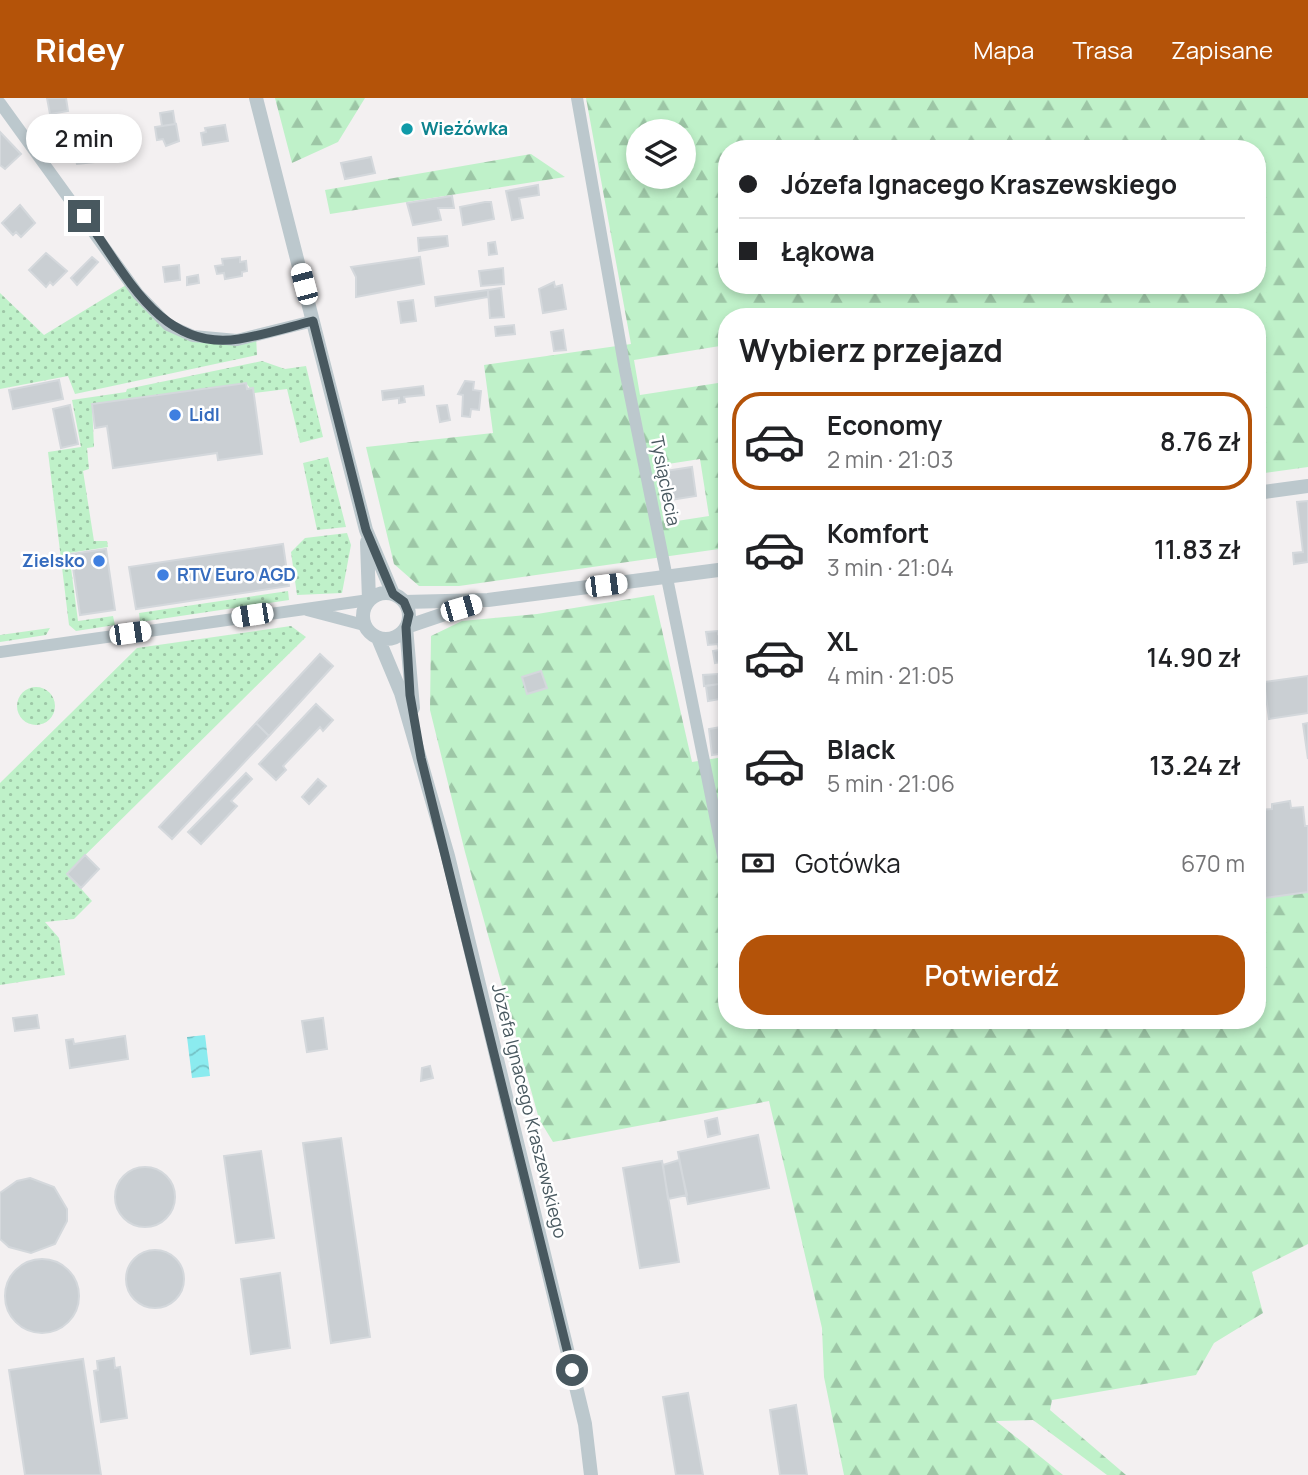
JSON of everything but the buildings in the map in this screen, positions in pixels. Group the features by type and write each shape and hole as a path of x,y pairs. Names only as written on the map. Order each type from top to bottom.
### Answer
{"street":[{"path":"256,98 366,530 409,614 406,627 397,637 377,638 364,625 300,608"},
{"name":"Tysiąclecia","path":"577,98 666,578 718,831"},
{"path":"0,103 138,294 168,325 193,336 237,340 313,321"},
{"path":"1266,492 1308,486"},
{"path":"364,625 363,612 369,600 366,530"},
{"path":"0,652 369,600 380,594 399,598 488,600 718,570"},
{"path":"406,627 488,600"},
{"name":"Józefa Ignacego Kraszewskiego","path":"406,627 410,695 421,758"},
{"name":"Józefa Ignacego Kraszewskiego","path":"377,638 396,679 421,758 582,1411 591,1475"}],"green space":[{"path":"275,98 365,98 338,142 292,163"},
{"path":"586,98 1308,98 1308,467 1266,473 1266,308 718,308 718,346 634,360 640,395 718,383 718,549 459,586 419,586 394,564 366,447 493,433 484,365 631,344","holes":["700,459 709,516 664,523 655,466"]},
{"path":"531,154 565,177 330,214 325,190"},
{"path":"131,282 149,308 193,336 256,336 257,355 75,394 68,376 0,389 0,293 44,335"},
{"path":"262,361 285,369 306,366 323,437 300,443 287,389 254,393 246,383 92,404 94,447 87,448 89,469 83,471 94,541 107,541 108,547 69,553 78,621 113,616 115,625 76,631 69,625 48,452 81,447 72,400 126,392 127,389"},
{"path":"328,457 346,527 317,530 303,463"},
{"path":"347,533 351,545 342,593 297,595 291,552 305,538"},
{"path":"288,591 289,600 140,622 139,613"},
{"path":"654,595 692,762 718,758 718,1029 1266,1029 1266,898 1308,891 1308,1244 1252,1272 1263,1313 1214,1343 1196,1375 1052,1400 1050,1410 1126,1475 1107,1475 1033,1420 996,1421 1063,1475 844,1475 824,1377 822,1328 769,1101 553,1142 539,1119 465,852 430,710 431,636 462,621 537,614"},
{"path":"291,626 306,637 67,873 92,901 74,919 45,922 59,938 65,975 0,985 0,783 137,648"},
{"path":"50,628 46,635 0,642 0,635"},
{"path":"36,687 49,693 55,706 49,719 36,725 23,719 17,706 23,693"}],"water":[{"path":"205,1035 210,1076 192,1078 187,1037"}],"place":[{"name":"Wieżówka","path":"407,129"},
{"name":"Lidl","path":"175,415"},
{"name":"Zielsko","path":"99,561"},
{"name":"RTV Euro AGD","path":"163,575"}],"route":[{"path":"84,216 138,294 168,325 193,336 237,340 313,321 366,530 393,594 404,602 409,614 406,627 410,695 421,758 448,856 572,1370"}]}
